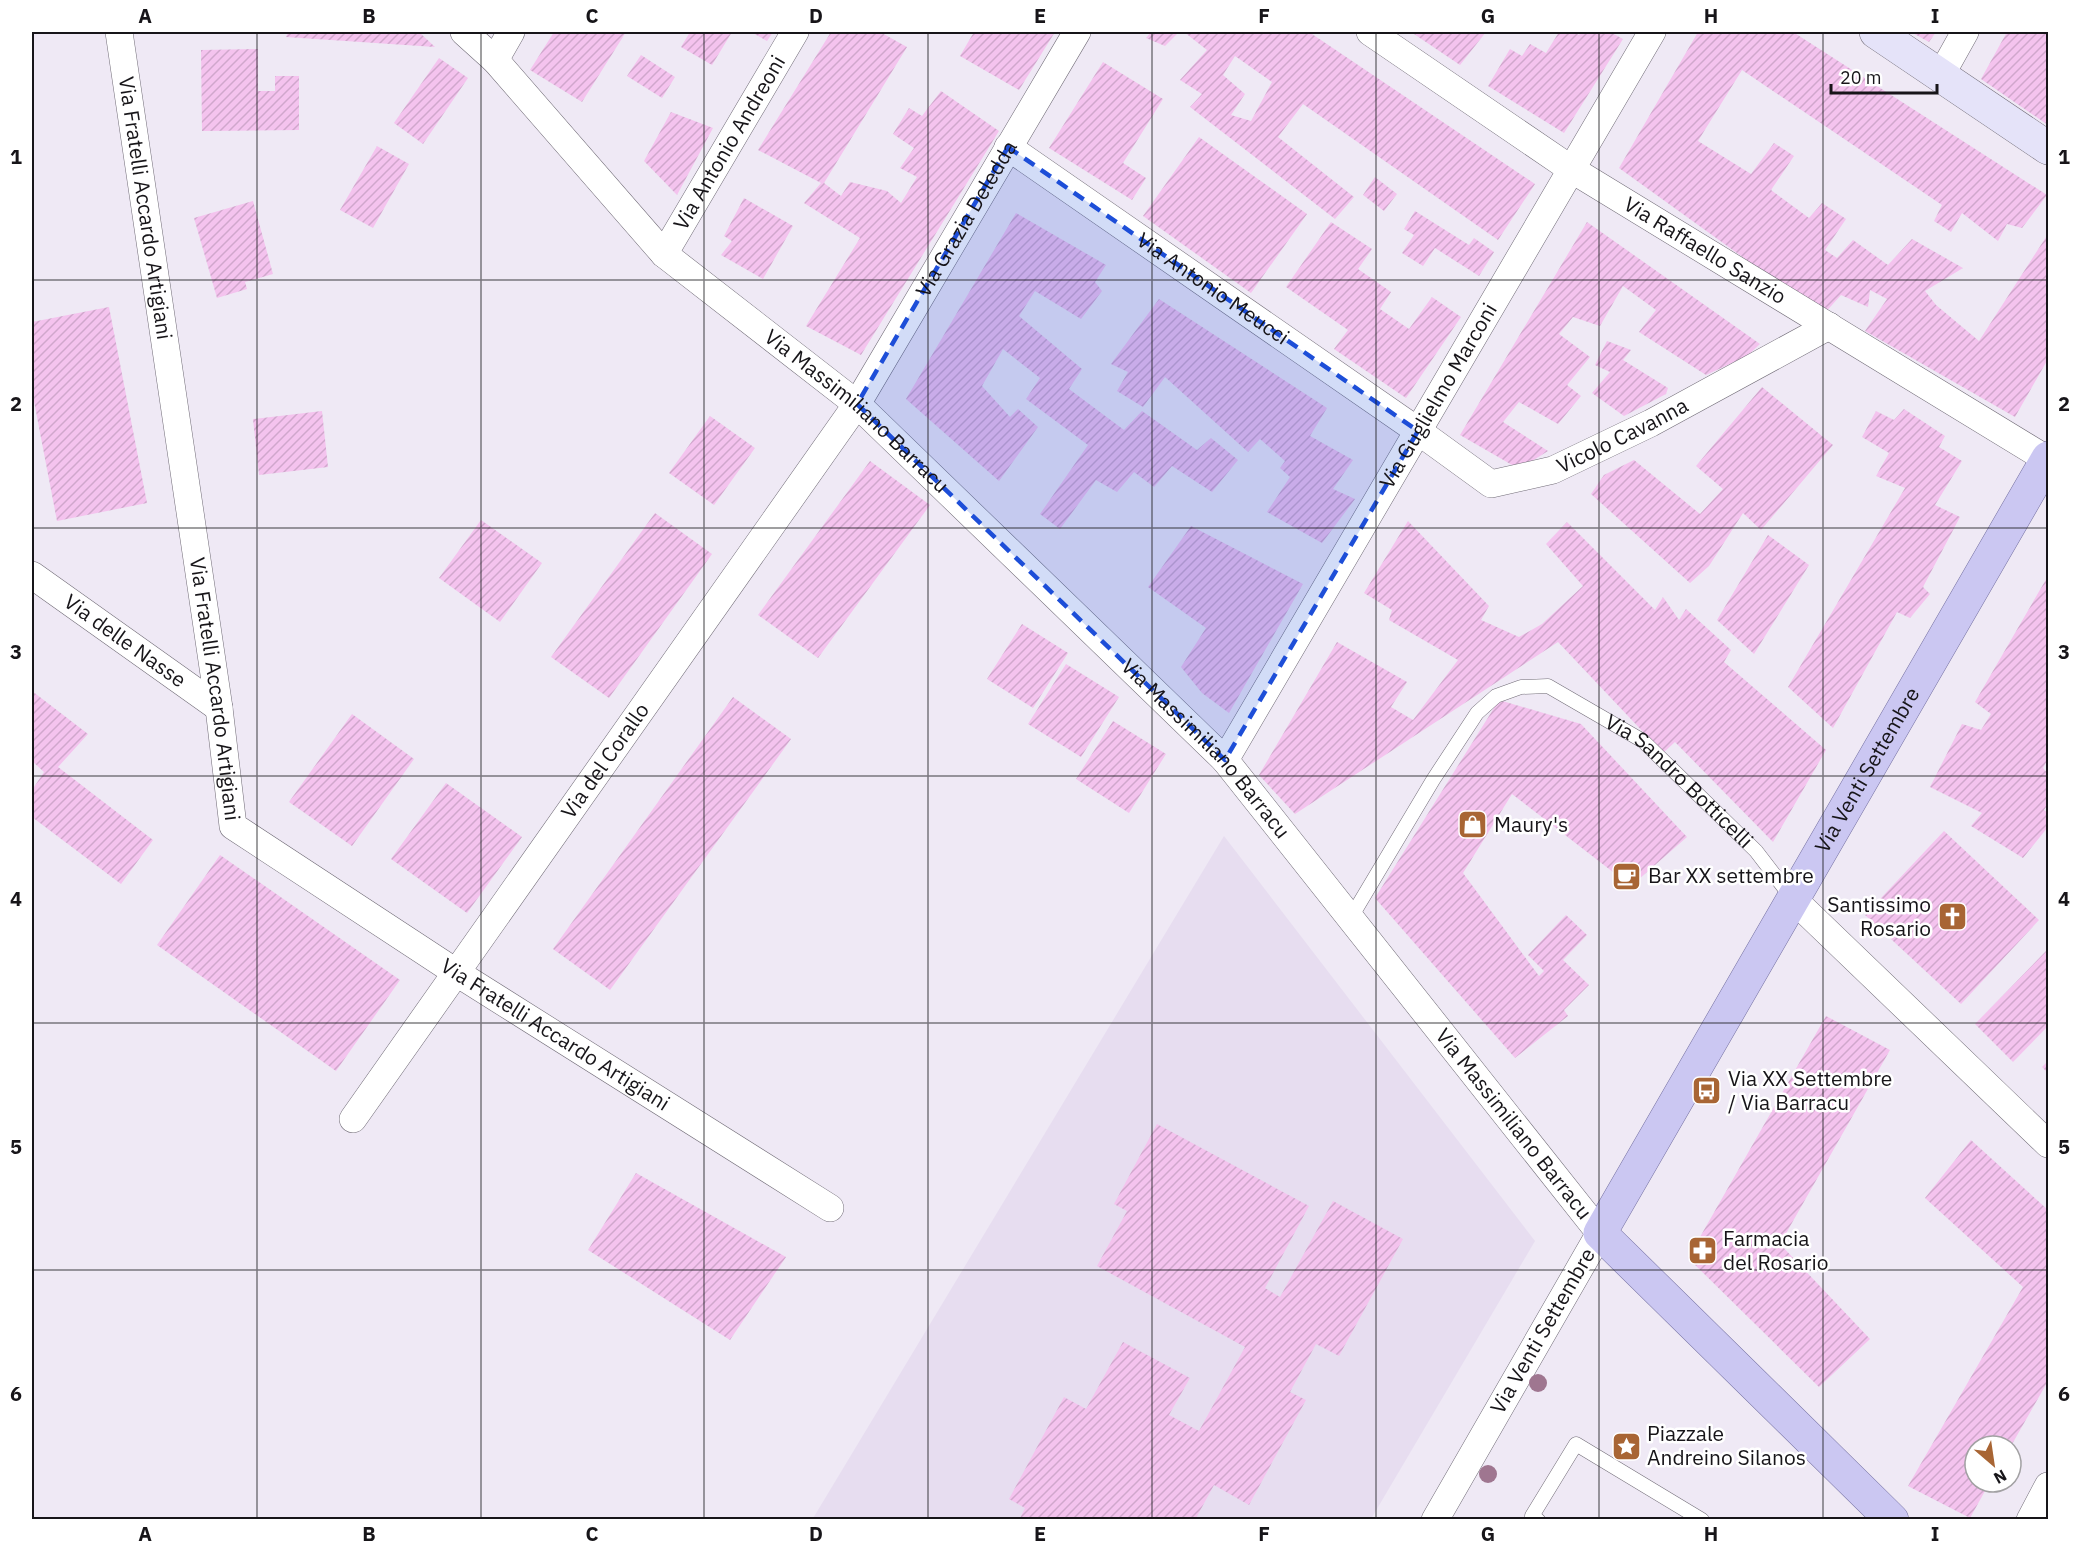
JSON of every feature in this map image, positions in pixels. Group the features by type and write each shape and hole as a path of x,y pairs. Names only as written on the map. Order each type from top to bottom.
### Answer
{"main road":[{"name":"Via Venti Settembre","path":"1600,1233 2048,459"},
{"name":"Via Massimiliano Barracu","path":"1600,1233 1892,1520"}],"street":[{"name":"Via Fratelli Accardo Artigiani","path":"118,32 219,708 233,826 457,973 830,1208"},
{"name":"Via Massimiliano Barracu","path":"464,32 495,60 664,254 857,404 1225,760 1600,1233"},
{"path":"495,60 511,32"},
{"name":"Via Antonio Andreoni","path":"664,254 795,32"},
{"name":"Via Grazia Deledda","path":"857,404 1077,32"},
{"name":"Via Raffaello Sanzio","path":"1370,32 1571,169 2048,459"},
{"name":"Via Guglielmo Marconi","path":"1225,760 1652,32"},
{"path":"1876,32 2049,148"},
{"path":"1941,75 1965,32"},
{"name":"Via Antonio Meucci","path":"1008,147 1418,431"},
{"name":"Vicolo Cavanna","path":"1418,431 1491,484 1553,470 1651,423 1829,326"},
{"name":"Via del Corallo","path":"353,1119 857,404"},
{"name":"Via delle Nasse","path":"32,575 219,708"},
{"name":"Via Sandro Botticelli","path":"1794,900 2049,1144"},
{"name":"Via Venti Settembre","path":"1435,1520 1600,1233"},
{"path":"2030,1520 2049,1486"}],"lane":[{"name":"Via Sandro Botticelli","path":"1350,919 1432,780 1477,712 1496,696 1521,687 1548,686 1643,741 1756,851 1794,900"},
{"path":"1538,1520 1532,1516 1576,1444 1702,1520"}],"highlighted area":[{"path":"1008,147 1418,431 1225,760 857,404"}],"shaded area":[{"path":"1224,836 1535,1241 1371,1519 812,1520"}],"building":[{"path":"288,32 419,32 435,47 286,37"},
{"path":"554,32 626,32 582,102 530,70"},
{"path":"690,32 732,32 712,65 681,47"},
{"path":"751,32 773,32 767,41"},
{"path":"831,32 880,32 907,47 824,183 841,196 850,182 887,191 901,203 917,177 900,168 914,148 893,134 909,108 922,116 941,91 999,131 861,355 806,326 860,238 804,203 821,183 758,150"},
{"path":"974,32 1055,32 1019,90 960,56"},
{"path":"1151,32 1179,32 1165,46 1146,38"},
{"path":"1184,32 1309,32 1535,184 1498,240 1303,104 1278,137 1354,197 1335,219 1190,107 1202,94 1180,80 1207,50","holes":["1235,56 1272,82 1251,121 1231,115 1245,94 1223,75"]},
{"path":"1411,32 1486,32 1460,65"},
{"path":"1559,32 1574,32 1579,35 1581,32 1610,32 1623,39 1564,133 1488,86 1510,49 1522,56 1530,44 1546,53"},
{"path":"1698,32 1793,32 2047,195 2022,228 2007,224 1998,241 1962,213 1951,232 1934,221 1942,205 1742,70 1698,141 1751,174 1774,143 1794,156 1771,190 1809,218 1822,203 1846,219 1825,250 1837,258 1853,240 1888,265 1912,239 1963,268 1925,291 1936,305 1979,341 2048,234 2048,359 2015,417 1865,331 1887,299 1870,290 1868,307 1841,295 1823,315 1619,168"},
{"path":"1911,32 1936,32 1929,42"},
{"path":"2007,32 2048,32 2048,125 1981,79"},
{"path":"258,49 258,91 275,91 275,76 299,76 299,130 202,131 201,50"},
{"path":"641,55 675,77 662,98 627,76"},
{"path":"439,58 468,78 423,144 394,123"},
{"path":"1103,62 1163,99 1123,163 1146,178 1132,200 1049,148"},
{"path":"671,112 713,128 677,195 644,161"},
{"path":"1199,137 1307,214 1251,293 1143,216"},
{"path":"377,146 409,164 373,228 340,210"},
{"path":"1375,177 1397,194 1384,211 1363,195"},
{"path":"744,198 793,226 763,279 721,255 732,241 724,236"},
{"path":"253,201 273,274 245,282 247,289 217,298 194,218"},
{"path":"1415,211 1469,245 1474,238 1494,252 1479,276 1435,248 1423,266 1402,253 1414,235 1404,229"},
{"path":"1016,213 1106,265 1095,282 1102,291 1081,319 1035,291 1019,316 1082,369 1069,389 1124,430 1142,411 1197,450 1211,438 1238,460 1212,492 1172,466 1154,487 1134,472 1117,492 1096,480 1060,529 1040,514 1088,445 1026,399 1040,378 1003,349 982,386 1010,417 1018,409 1038,427 999,481 906,399"},
{"path":"1331,222 1372,249 1358,269 1391,292 1380,309 1409,329 1432,297 1461,317 1406,398 1334,349 1348,330 1286,287"},
{"path":"1587,222 1760,344 1747,356 1706,375 1639,332 1656,310 1623,286 1600,326 1573,317 1559,334 1590,357 1567,385 1581,396 1558,424 1519,402 1503,422 1548,451 1519,469 1460,435"},
{"path":"1159,299 1327,408 1310,436 1353,460 1333,489 1355,499 1322,543 1267,512 1290,477 1280,468 1285,461 1260,439 1248,452 1165,377 1143,407 1117,391 1128,372 1111,364"},
{"path":"109,307 147,503 57,521 32,391 32,322"},
{"path":"1607,341 1631,350 1623,360 1668,388 1666,394 1624,416 1592,393 1610,372 1595,365"},
{"path":"1762,387 1833,445 1761,530 1743,513 1709,566 1690,583 1591,494 1604,475 1634,460 1700,514 1723,489 1696,466"},
{"path":"1904,409 1945,436 1939,447 1962,461 1935,505 1960,517 1923,587 1930,594 1910,618 1897,612 1833,728 1788,687 1905,488 1876,476 1889,453 1862,437 1876,411 1894,420"},
{"path":"322,411 328,467 259,475 253,419"},
{"path":"710,416 755,448 714,505 669,473"},
{"path":"870,461 930,505 818,658 758,615"},
{"path":"655,513 712,554 609,698 551,657"},
{"path":"481,520 542,563 500,622 439,578"},
{"path":"1408,521 1489,606 1481,620 1519,637 1542,624 1583,586 1546,544 1567,522 1655,610 1663,597 1679,620 1686,609 1731,650 1724,662 1826,750 1773,842 1675,742 1663,753 1558,642 1295,814 1259,775 1337,642 1407,682 1391,707 1413,720 1458,660 1389,620 1392,610 1364,593"},
{"path":"1191,526 1303,584 1229,713 1202,693 1181,667 1206,628 1148,587"},
{"path":"1768,535 1809,565 1754,654 1717,620"},
{"path":"2048,576 2048,759 2043,768 2048,774 2048,804 2044,810 2048,813 2048,827 2023,858 1971,826 1982,813 1930,787 1962,724 1981,730 1991,714 1975,702"},
{"path":"1022,624 1068,653 1033,708 987,679"},
{"path":"1066,664 1119,697 1081,757 1028,724"},
{"path":"32,691 88,734 58,767 153,840 121,884 32,817 32,790 44,772 32,761"},
{"path":"733,697 791,739 610,990 553,949"},
{"path":"1499,700 1581,724 1687,837 1631,886 1512,794 1463,873 1539,976 1544,971 1528,955 1566,915 1587,935 1563,960 1589,985 1564,1010 1568,1016 1515,1058 1375,898"},
{"path":"352,714 414,759 352,846 289,802"},
{"path":"1113,721 1166,754 1129,813 1076,779"},
{"path":"446,783 522,837 467,913 391,859"},
{"name":"Santissimo Rosario","path":"1944,831 2039,920 1961,1004 1865,915"},
{"path":"220,855 400,980 336,1071 157,945"},
{"path":"2048,949 2048,1026 2013,1062 1975,1024"},
{"path":"1826,1016 1890,1050 1780,1244 1870,1339 1819,1387 1688,1258"},
{"path":"2048,1061 2048,1073 2042,1067"},
{"path":"1157,1124 1309,1206 1265,1288 1280,1297 1333,1201 1403,1239 1339,1356 1316,1344 1290,1392 1306,1400 1249,1505 1214,1485 1195,1520 1019,1520 1025,1508 1009,1499 1064,1397 1086,1409 1123,1342 1190,1378 1169,1415 1199,1431 1245,1347 1097,1266 1127,1211 1114,1204"},
{"path":"1971,1140 2048,1210 2048,1381 2018,1434 1963,1434 1963,1494 1983,1494 1970,1518 1908,1486 2023,1287 1925,1198"},
{"path":"636,1173 786,1257 730,1340 588,1250"}],"place":[{"name":"Maury's","path":"1473,825"},
{"name":"Bar XX settembre","path":"1627,876"},
{"name":"Santissimo Rosario","path":"1952,917"},
{"name":"Via XX Settembre / Via Barracu","path":"1707,1091"},
{"name":"Farmacia del Rosario","path":"1702,1251"},
{"name":"Piazzale Andreino Silanos","path":"1626,1446"}]}
